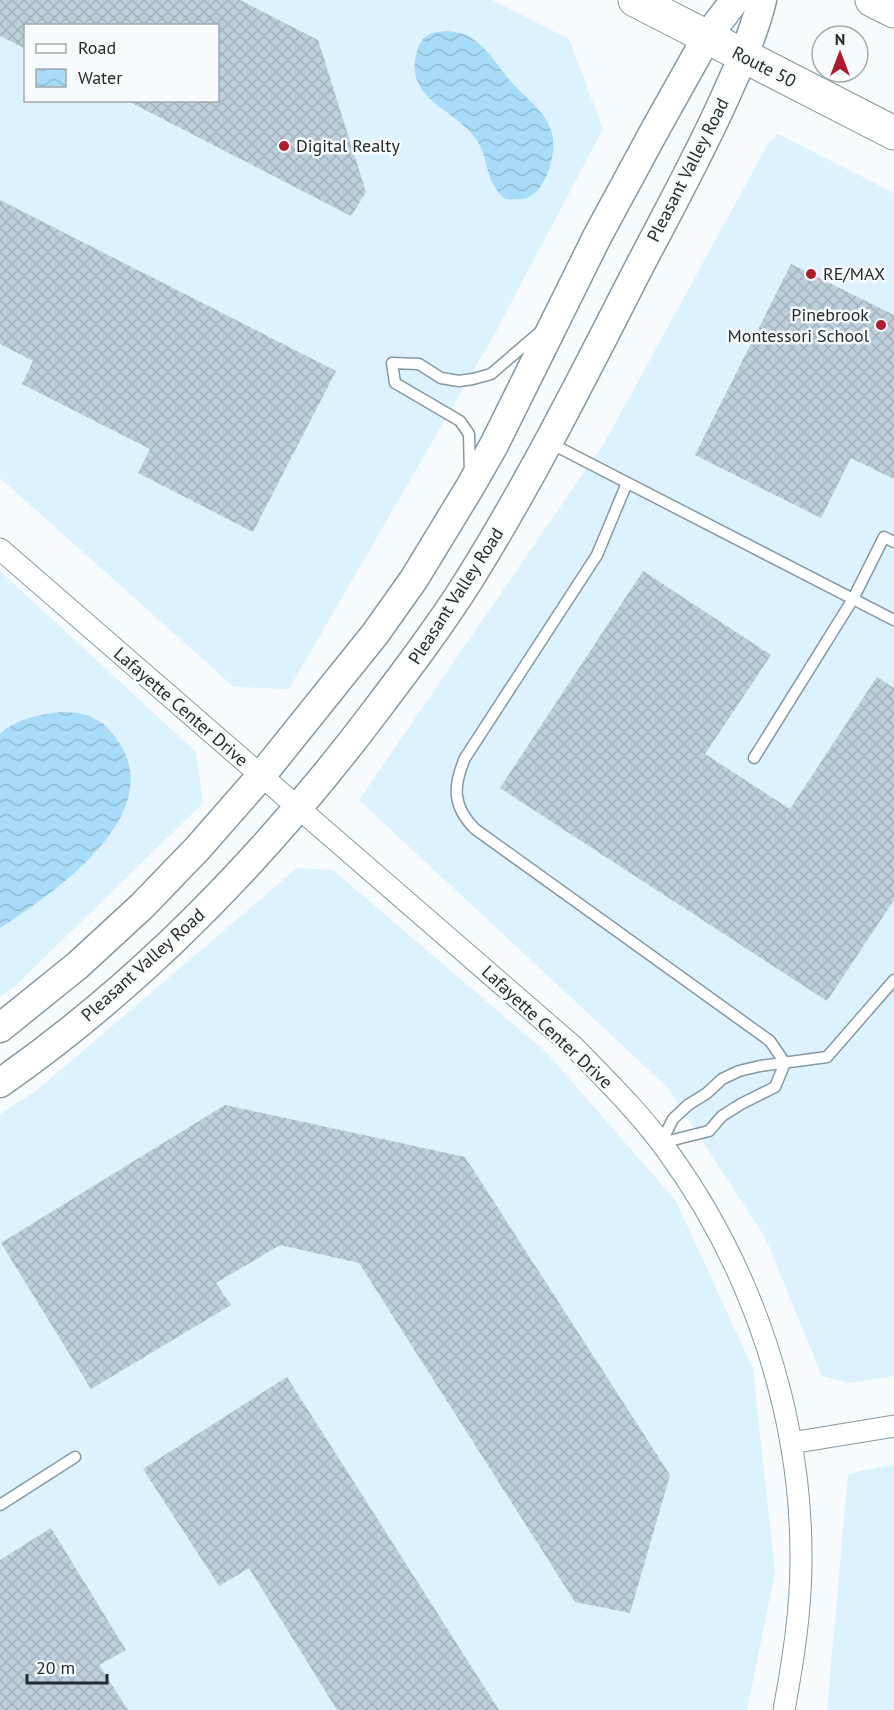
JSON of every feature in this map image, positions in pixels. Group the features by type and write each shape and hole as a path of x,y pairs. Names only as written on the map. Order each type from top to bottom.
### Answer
{"highway":[{"name":"Route 50","path":"635,0 894,133"},
{"path":"872,0 894,11"}],"main road":[{"path":"0,1028 78,965 142,906 197,849 261,776 375,634 414,579 494,445 604,225 707,37 735,0"},
{"name":"Pleasant Valley Road","path":"0,1083 66,1034 143,969 210,904 299,809 417,656 471,575 548,442 715,119 743,56 762,0"}],"street":[{"name":"Lafayette Center Drive","path":"0,549 574,1047 632,1107 661,1143 699,1198 727,1248 761,1328 778,1382 791,1443 798,1495 801,1561 797,1629 784,1710"},
{"path":"791,1443 894,1426"}],"lane":[{"path":"470,487 469,434 460,421 395,383 393,363 419,363 441,378 459,381 491,374 558,316"},
{"path":"548,442 894,620"},
{"path":"627,483 597,555 465,758 457,782 458,803 468,822 475,829 770,1041 785,1063"},
{"path":"753,758 853,599 884,537 894,542"},
{"path":"661,1143 673,1119 688,1104 707,1093 722,1079 739,1071 827,1057 894,980"},
{"path":"661,1143 709,1131 722,1116 775,1087 785,1063"},
{"path":"0,1506 75,1457"}],"shaded area":[{"path":"0,0 492,0 569,39 603,129 493,337 289,689 234,687 0,478"},
{"path":"778,134 894,193 894,1376 849,1383 822,1376 765,1237 667,1087 359,800 606,440 769,142"},
{"path":"0,571 196,752 203,803 12,989 0,997"},
{"path":"297,868 333,870 546,1052 676,1201 753,1369 775,1572 747,1710 0,1710 0,1114 36,1091"},
{"path":"894,1464 894,1710 827,1710 848,1474"}],"water":[{"path":"447,31 463,34 479,43 549,125 553,150 549,170 540,187 527,198 505,199 498,192 490,178 478,142 469,130 433,102 417,80 415,66 420,43 429,35"},
{"path":"60,712 86,715 100,722 112,733 130,769 128,797 117,824 98,850 48,895 0,928 0,734 20,721"}],"building":[{"name":"Digital Realty","path":"0,0 240,0 318,40 366,192 351,216 130,102 219,102 219,24 24,24 24,48 0,36"},
{"path":"0,200 336,371 253,532 138,473 150,449 22,384 33,361 0,344"},
{"path":"791,264 894,315 894,479 851,458 821,518 695,455"},
{"path":"643,571 771,655 705,754 790,809 877,677 894,688 894,900 827,1001 500,788"},
{"path":"225,1105 465,1157 670,1475 630,1613 575,1602 359,1263 280,1245 216,1283 231,1305 91,1389 1,1243"},
{"path":"287,1377 499,1710 337,1710 249,1568 219,1586 143,1469"},
{"path":"51,1528 126,1650 99,1665 128,1710 0,1710 0,1560"}],"place":[{"name":"Digital Realty","path":"284,146"},
{"name":"RE/MAX","path":"811,274"},
{"name":"Pinebrook Montessori School","path":"881,325"}]}
